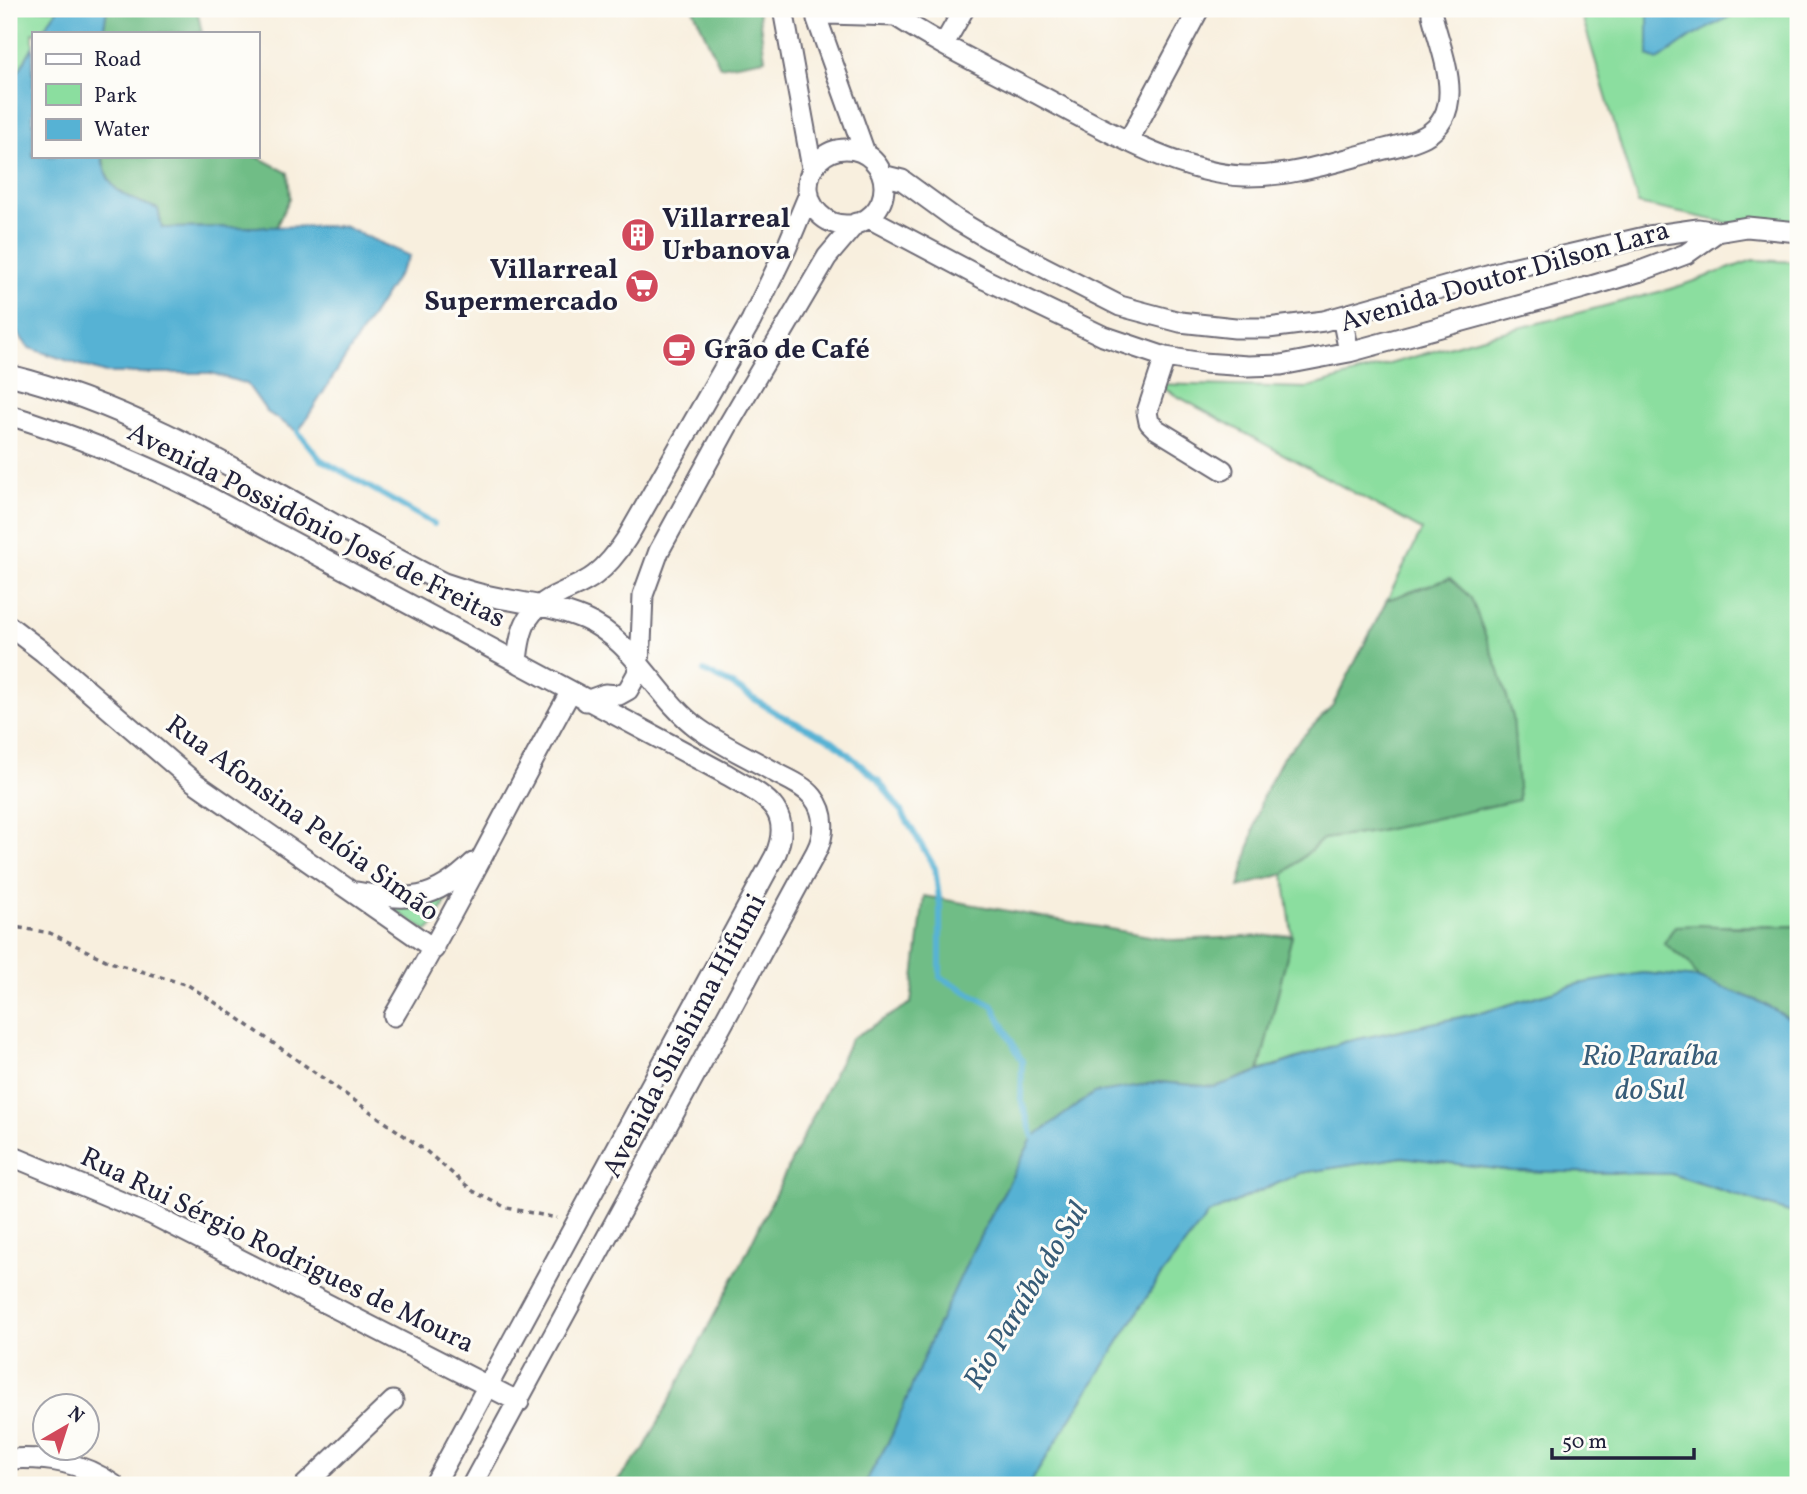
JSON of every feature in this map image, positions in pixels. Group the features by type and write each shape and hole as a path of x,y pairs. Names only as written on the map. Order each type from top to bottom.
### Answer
{"street":[{"path":"783,9 798,20 825,14 890,12 944,44 1163,157 1195,167 1245,176 1287,174 1308,169 1417,139 1427,135 1440,124 1451,96 1432,9"},
{"path":"783,9 812,168"},
{"path":"944,44 964,9"},
{"path":"1129,140 1199,9"},
{"path":"825,14 865,153"},
{"path":"394,1016 458,906 482,856 579,696 620,695 628,690 635,680 641,666 643,595 659,551 727,427 827,257 862,220 882,198 882,175 878,166 865,153 853,149 830,152 820,158 812,168 808,194 812,204 826,219 845,225 862,220"},
{"name":"Avenida Doutor Dilson Lara","path":"882,175 902,180 957,220 1089,292 1142,313 1180,322 1250,329 1301,325 1342,317 1512,268 1649,236 1698,229 1717,232"},
{"path":"517,662 522,628 529,616 531,603 596,575 614,557 627,538 751,321 808,194"},
{"name":"Avenida Doutor Dilson Lara","path":"862,220 1074,324 1134,348 1165,357 1203,363 1281,365 1349,352 1638,272 1686,254 1717,232"},
{"path":"1717,232 1747,227 1798,232"},
{"path":"1342,317 1349,352"},
{"path":"1165,357 1147,412 1149,422 1223,470"},
{"name":"Avenida Possidônio José de Freitas","path":"9,375 89,401 166,432 444,583 470,592 531,603 586,620 605,632 641,666"},
{"name":"Avenida Possidônio José de Freitas","path":"9,415 127,456 196,490 579,696"},
{"name":"Rua Afonsina Pelóia Simão","path":"9,626 194,782 434,948"},
{"name":"Avenida Shishima Hifumi","path":"472,1485 802,879 819,847 822,834 819,805 807,791 700,730 679,713 641,666"},
{"name":"Avenida Shishima Hifumi","path":"434,1485 775,856 783,834 778,813 754,791 579,696"},
{"path":"352,891 393,898 429,893 451,883 482,856"},
{"name":"Rua Rui Sérgio Rodrigues de Moura","path":"9,1155 76,1181 164,1221 519,1402"},
{"path":"305,1485 393,1401"},
{"path":"9,1459 68,1462 93,1472 114,1485"}],"path":[{"path":"9,926 50,933 110,962 188,985 426,1151 473,1191 507,1208 576,1220"}],"green space":[{"path":"9,9 58,9 42,32 32,32 32,48 9,89"},
{"path":"107,9 197,9 202,32 103,32"},
{"path":"693,9 758,9 765,59 720,67"},
{"path":"1580,9 1798,9 1798,231 1747,227 1638,204"},
{"path":"103,158 259,158 288,173 290,198 276,227 162,228 158,209 120,192 108,178"},
{"path":"1753,260 1798,262 1798,926 1675,926 1664,943 1689,963 1698,978 1643,973 1578,984 1484,1012 1344,1042 1259,1071 1292,935 1284,874 1323,839 1375,832 1471,598 1450,579 1387,600 1422,530 1155,384 1307,388 1465,342 1674,288"},
{"path":"1450,578 1471,598 1499,671 1513,717 1519,800 1375,832 1323,839 1284,874 1239,887 1262,798 1283,757 1333,705 1387,600"},
{"path":"451,890 435,924 427,931 388,906"},
{"path":"924,896 1172,940 1292,935 1259,1071 1215,1087 1159,1082 1033,1137 973,1250 891,1437 864,1485 614,1485 644,1449 740,1266 851,1039 911,1003"},
{"path":"1675,926 1798,926 1798,1023 1758,1001 1698,978 1689,963 1664,943"},
{"path":"1403,1157 1512,1171 1671,1174 1798,1215 1798,1485 1029,1485 1157,1281 1208,1214 1301,1173"}],"water":[{"path":"58,9 107,9 103,32 42,32"},
{"path":"1648,9 1744,9 1691,37 1658,60 1648,56"},
{"path":"32,48 32,158 102,158 113,186 128,197 158,209 162,228 343,226 410,256 298,432 267,412 247,384 211,373 105,373 29,348 9,322 9,89"},
{"name":"Rio Paraíba do Sul","path":"1643,973 1698,978 1758,1001 1798,1023 1798,1215 1671,1174 1512,1171 1403,1157 1301,1173 1208,1214 1157,1281 1029,1485 864,1485 891,1437 929,1344 973,1250 1033,1137 1094,1093 1159,1082 1215,1087 1344,1042 1484,1012 1578,984"}],"waterway":[{"path":"297,425 298,432 320,459 434,524"},
{"path":"704,671 731,684 776,713 833,741 879,781 903,814 935,868 940,906 940,977 993,1006 1022,1061 1021,1099 1037,1142"}],"place":[{"name":"Villarreal Urbanova","path":"638,235"},
{"name":"Villarreal Supermercado","path":"642,286"},
{"name":"Grão de Café","path":"679,350"}]}
